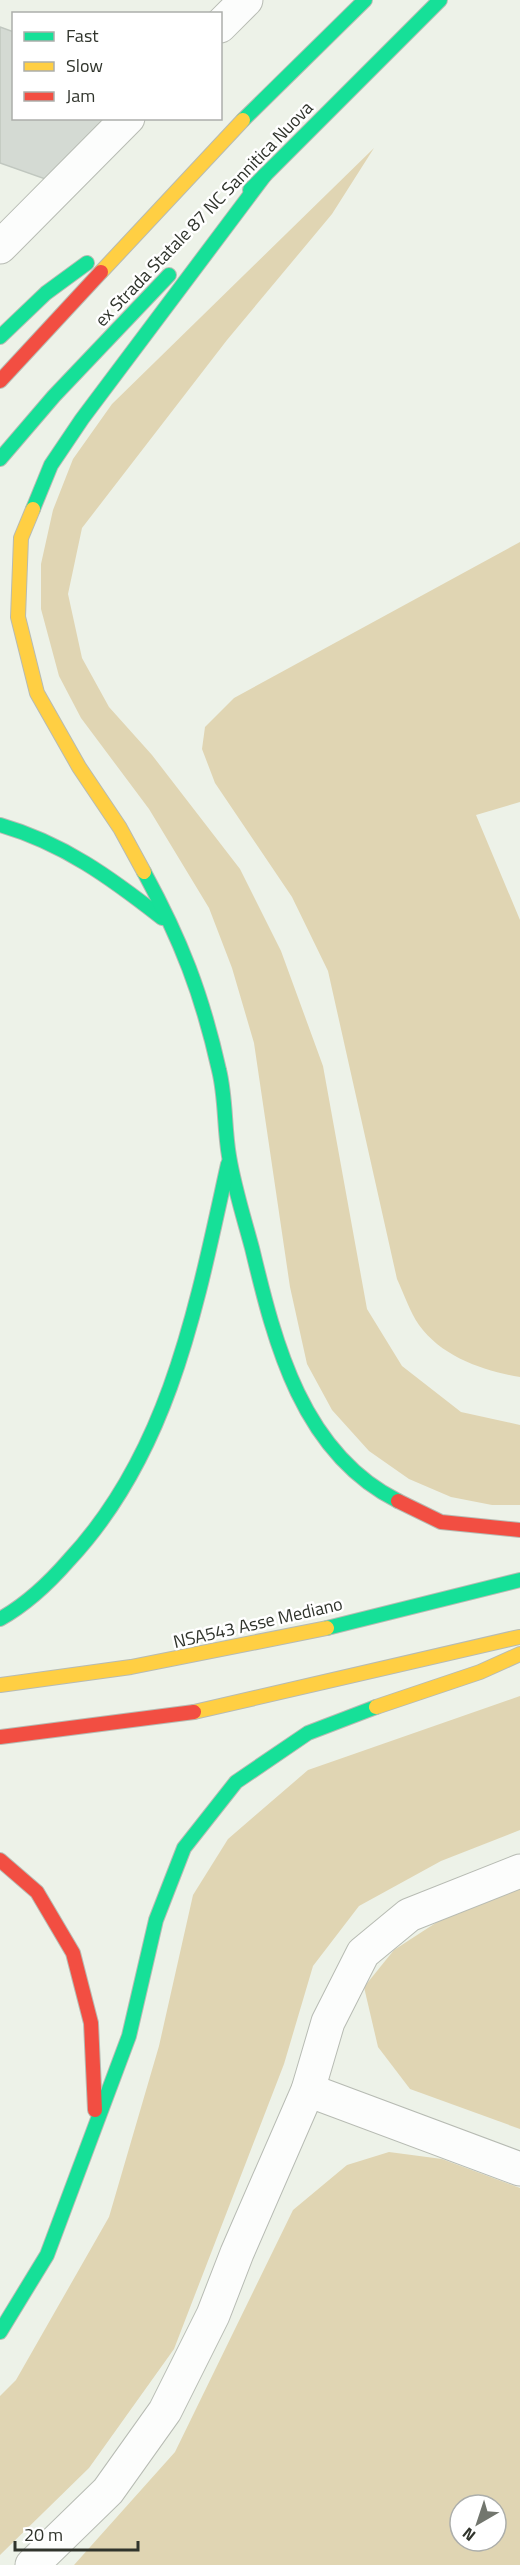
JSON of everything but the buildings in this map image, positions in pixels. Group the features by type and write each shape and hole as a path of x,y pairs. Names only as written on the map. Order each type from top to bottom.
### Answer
{"highway":[{"name":"ex Strada Statale 87 NC Sannitica Nuova","path":"0,381 160,207 365,0"},
{"name":"ex Strada Statale 87 NC Sannitica Nuova","path":"0,459 54,396 179,264 440,0"},
{"path":"265,175 75,428 51,465 21,538 18,617 37,693 79,767 120,828 173,926 199,990 220,1073 229,1157 273,1333 297,1395 330,1448 376,1490 441,1522 520,1530"},
{"path":"0,338 46,293 160,207"},
{"path":"0,825 19,829 87,859 173,926"},
{"path":"0,1619 19,1610 81,1552 122,1491 165,1408 190,1332 229,1157"},
{"name":"NSA543 Asse Mediano","path":"0,1684 72,1677 191,1658 520,1580"},
{"path":"0,1737 205,1710 520,1637"},
{"path":"0,2332 47,2255 129,2036 156,1920 184,1848 236,1782 308,1733 388,1702 480,1672 520,1654"},
{"path":"0,1860 37,1892 73,1953 91,2023 96,2123"}],"street":[{"path":"222,24 246,0"},
{"path":"0,247 126,120"},
{"path":"32,2565 108,2492 165,2410 213,2315 308,2090 328,2022 363,1953 409,1915 520,1871"},
{"path":"308,2090 520,2169"}],"shaded area":[{"path":"374,148 332,214 227,340 82,528 68,594 82,658 109,707 152,755 240,869 281,951 323,1066 367,1309 402,1366 461,1412 520,1425 520,1505 492,1505 451,1497 409,1479 369,1451 332,1410 307,1364 290,1287 254,1043 232,968 209,908 149,809 81,718 59,676 41,609 41,564 53,510 73,459 112,404"},
{"path":"520,542 520,802 476,815 520,920 520,1377 492,1371 452,1354 428,1336 413,1314 397,1279 328,971 292,897 215,783 202,749 205,727 234,698"},
{"path":"520,1696 520,1830 441,1861 359,1906 313,1966 284,2064 174,2349 89,2468 0,2555 0,2396 16,2380 109,2217 159,2046 193,1895 228,1839 308,1770"},
{"path":"520,1887 520,2129 410,2089 378,2047 364,1987 394,1950 451,1913"},
{"path":"389,2152 442,2159 520,2188 520,2565 74,2565 175,2452 293,2210 347,2165"}],"traffic: fast":[{"path":"243,120 365,0"},
{"path":"250,190 440,0"},
{"path":"33,509 51,465 82,419 265,175"},
{"path":"0,337 46,293 87,263"},
{"path":"0,459 54,396 169,275"},
{"path":"0,825 45,842 86,863 162,918"},
{"path":"144,872 180,944 198,992 221,1081 227,1145 234,1179 271,1321 283,1358 316,1425 338,1455 365,1480 398,1501"},
{"path":"0,1619 28,1600 61,1569 104,1518 132,1472 156,1424 175,1374 191,1322 228,1164"},
{"path":"327,1628 520,1580"},
{"path":"0,2332 47,2255 129,2036 156,1920 184,1848 236,1782 308,1733 376,1707"}],"traffic: slow":[{"path":"101,272 243,120"},
{"path":"33,509 21,538 18,617 37,693 79,767 120,828 144,872"},
{"path":"0,1685 131,1667 327,1628"},
{"path":"194,1712 519,1637"},
{"path":"376,1707 480,1672 520,1654"}],"traffic: jam":[{"path":"0,381 101,272"},
{"path":"398,1501 441,1522 520,1530"},
{"path":"0,1737 194,1712"},
{"path":"0,1860 37,1892 73,1953 91,2023 95,2110"}]}
